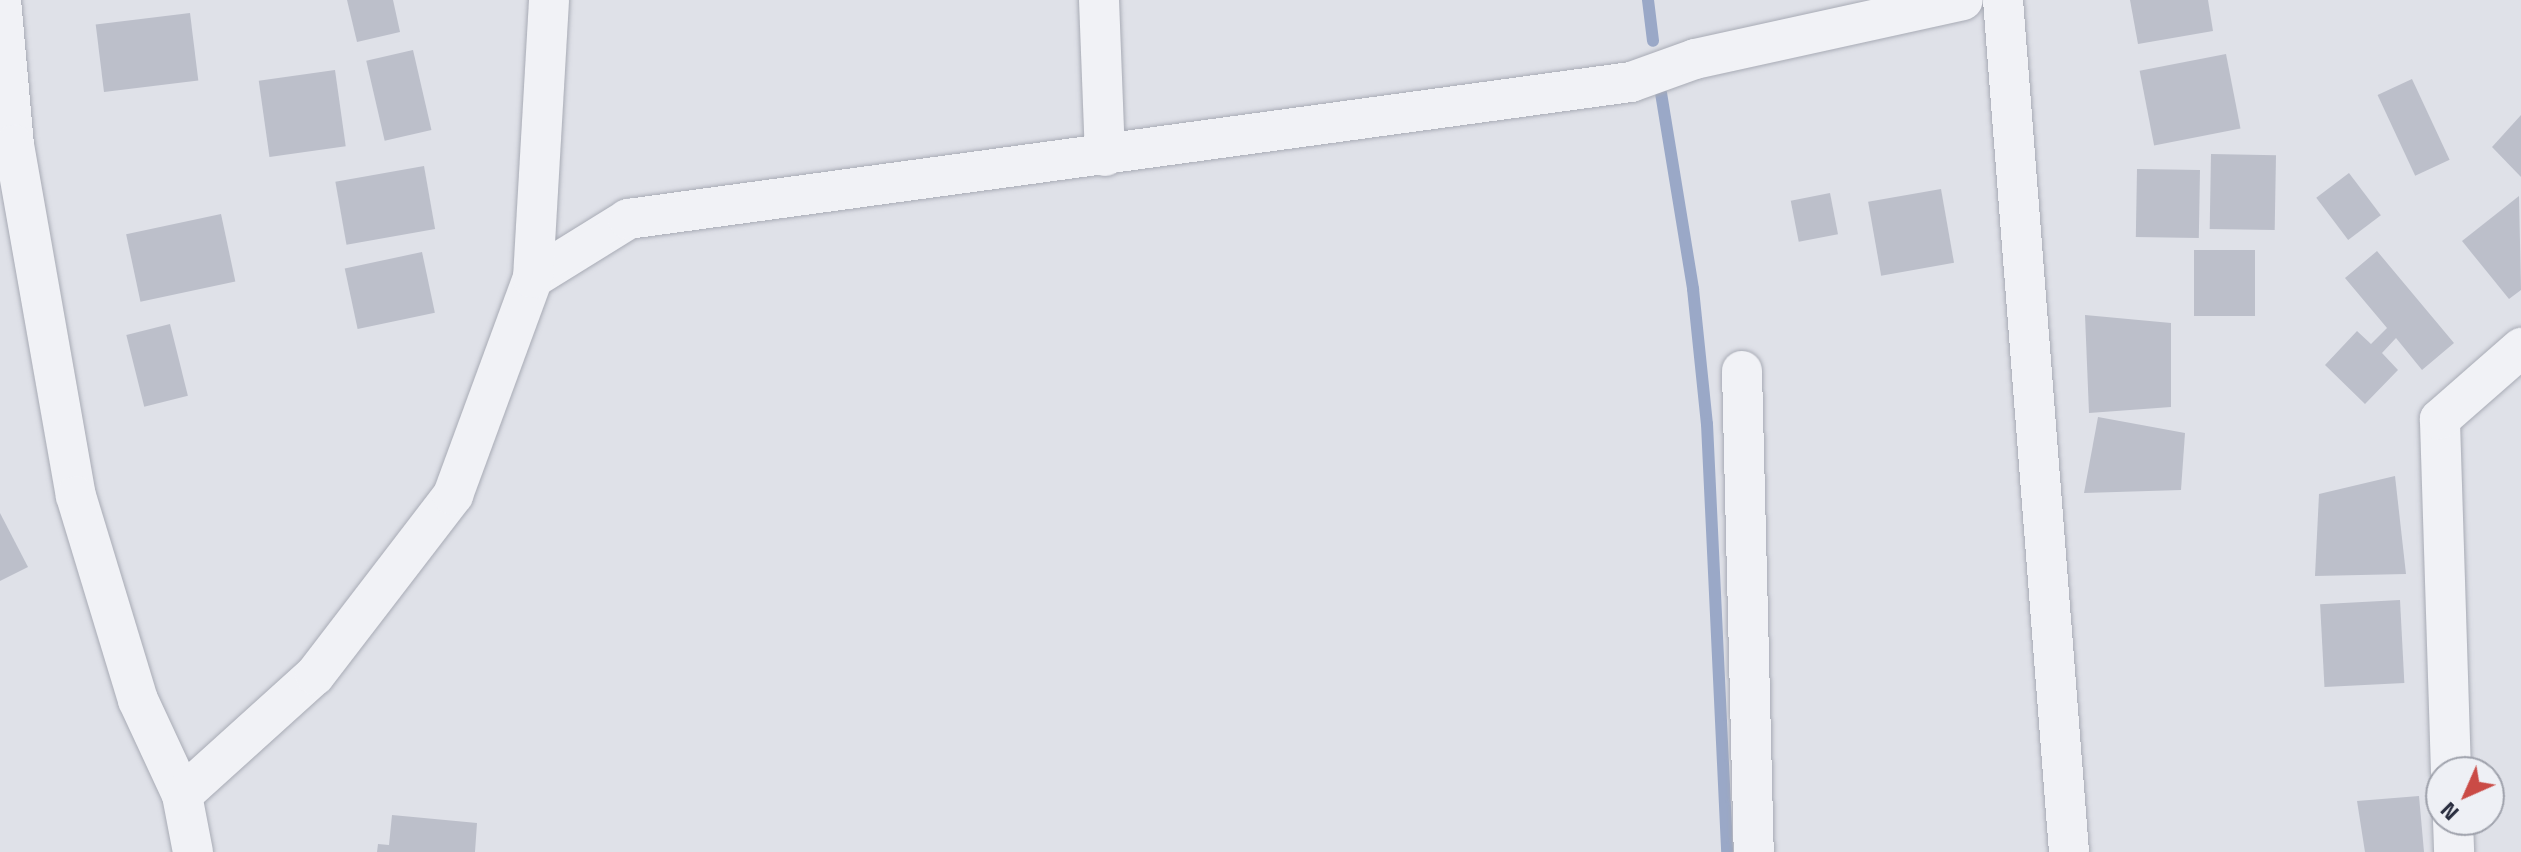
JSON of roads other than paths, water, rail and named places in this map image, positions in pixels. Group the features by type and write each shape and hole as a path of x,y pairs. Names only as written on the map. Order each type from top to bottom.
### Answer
{"street":[{"path":"1,0 7,149 76,496 138,700 182,795 193,852"},
{"path":"182,795 315,675 453,495 533,278 549,0"},
{"path":"1099,0 1105,156"},
{"path":"533,278 628,219 1631,82 1695,59 1963,0"},
{"path":"2003,0 2069,852"},
{"path":"2451,756 2440,419 2521,348"},
{"path":"1742,371 1754,852"}],"waterway":[{"path":"1648,0 1653,41"},
{"path":"1661,93 1693,289 1707,424 1727,852"}]}
